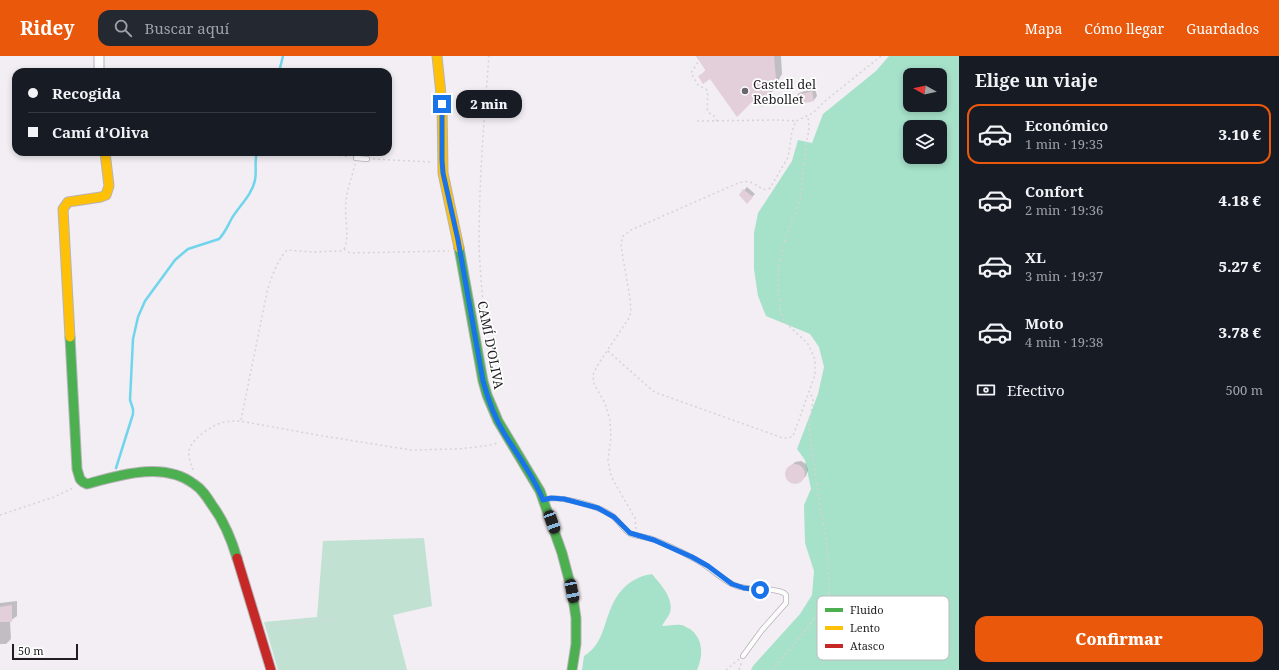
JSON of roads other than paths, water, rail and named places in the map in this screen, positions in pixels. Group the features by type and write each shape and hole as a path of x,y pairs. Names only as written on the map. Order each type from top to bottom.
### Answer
{"street":[{"path":"99,56 99,68"},
{"name":"CAMÍ D’OLIVA","path":"437,56 442,104 442,163 460,250 483,381 492,409 508,440 536,483 562,553 575,604 577,633 572,670"},
{"path":"105,156 109,186 106,195 68,202 63,209 77,469 79,478 87,484 117,476 167,472 191,481 202,492 225,524 233,545 271,670"}],"lane":[{"path":"356,158 367,159"},
{"path":"543,500 551,498 564,499 598,508 610,514 630,533 654,540 692,557 708,566 732,584 751,589 780,591 784,593 786,595 786,603 762,630 743,656"}],"waterway":[{"path":"280,68 283,56"},
{"path":"116,468 133,414 130,400 133,339 138,317 145,301 175,260 188,249 219,239 223,234 232,218 249,195 256,177 256,156"}],"place":[{"name":"Castell del Rebollet","path":"745,91"}]}
